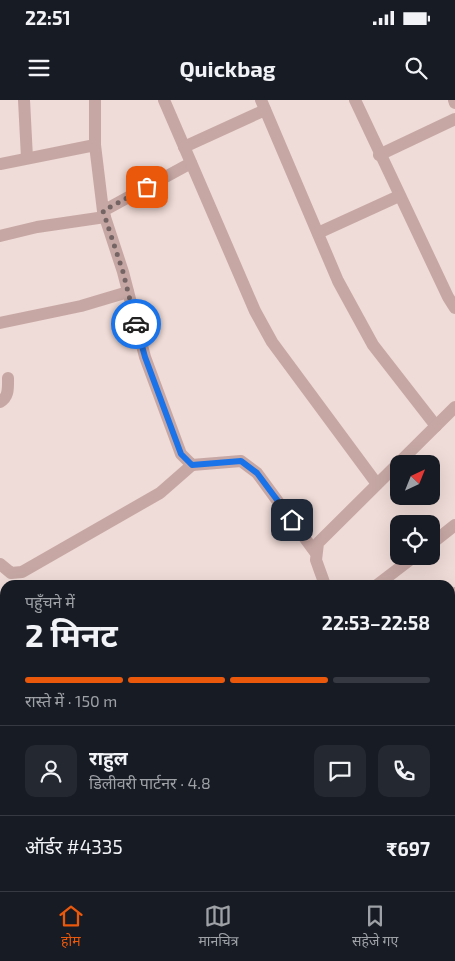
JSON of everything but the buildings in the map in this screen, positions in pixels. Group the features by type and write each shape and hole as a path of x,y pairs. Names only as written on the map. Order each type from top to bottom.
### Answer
{"street":[{"path":"24,100 27,158"},
{"path":"95,100 95,145 104,214 154,384 181,454 192,465"},
{"path":"164,100 255,311 272,342 377,484"},
{"path":"355,100 399,196 455,308"},
{"path":"184,146 263,105 338,282 373,345 436,426"},
{"path":"379,154 455,119"},
{"path":"0,164 95,145"},
{"path":"0,236 104,214 191,163"},
{"path":"318,233 399,196"},
{"path":"0,323 81,306 128,292"},
{"path":"0,402 6,396 8,390 8,378"},
{"path":"323,580 316,560 315,552 318,543 455,407"},
{"path":"0,564 12,572 22,572 160,493 192,465 241,461 257,473 315,552"},
{"path":"440,537 455,525"},
{"path":"384,580 403,565"}],"way so far":[{"path":"136,324 123,272 103,211 147,187"}],"route":[{"path":"136,324 145,357 181,454 186,461 192,465 219,461 241,461 257,473 292,520"}]}
